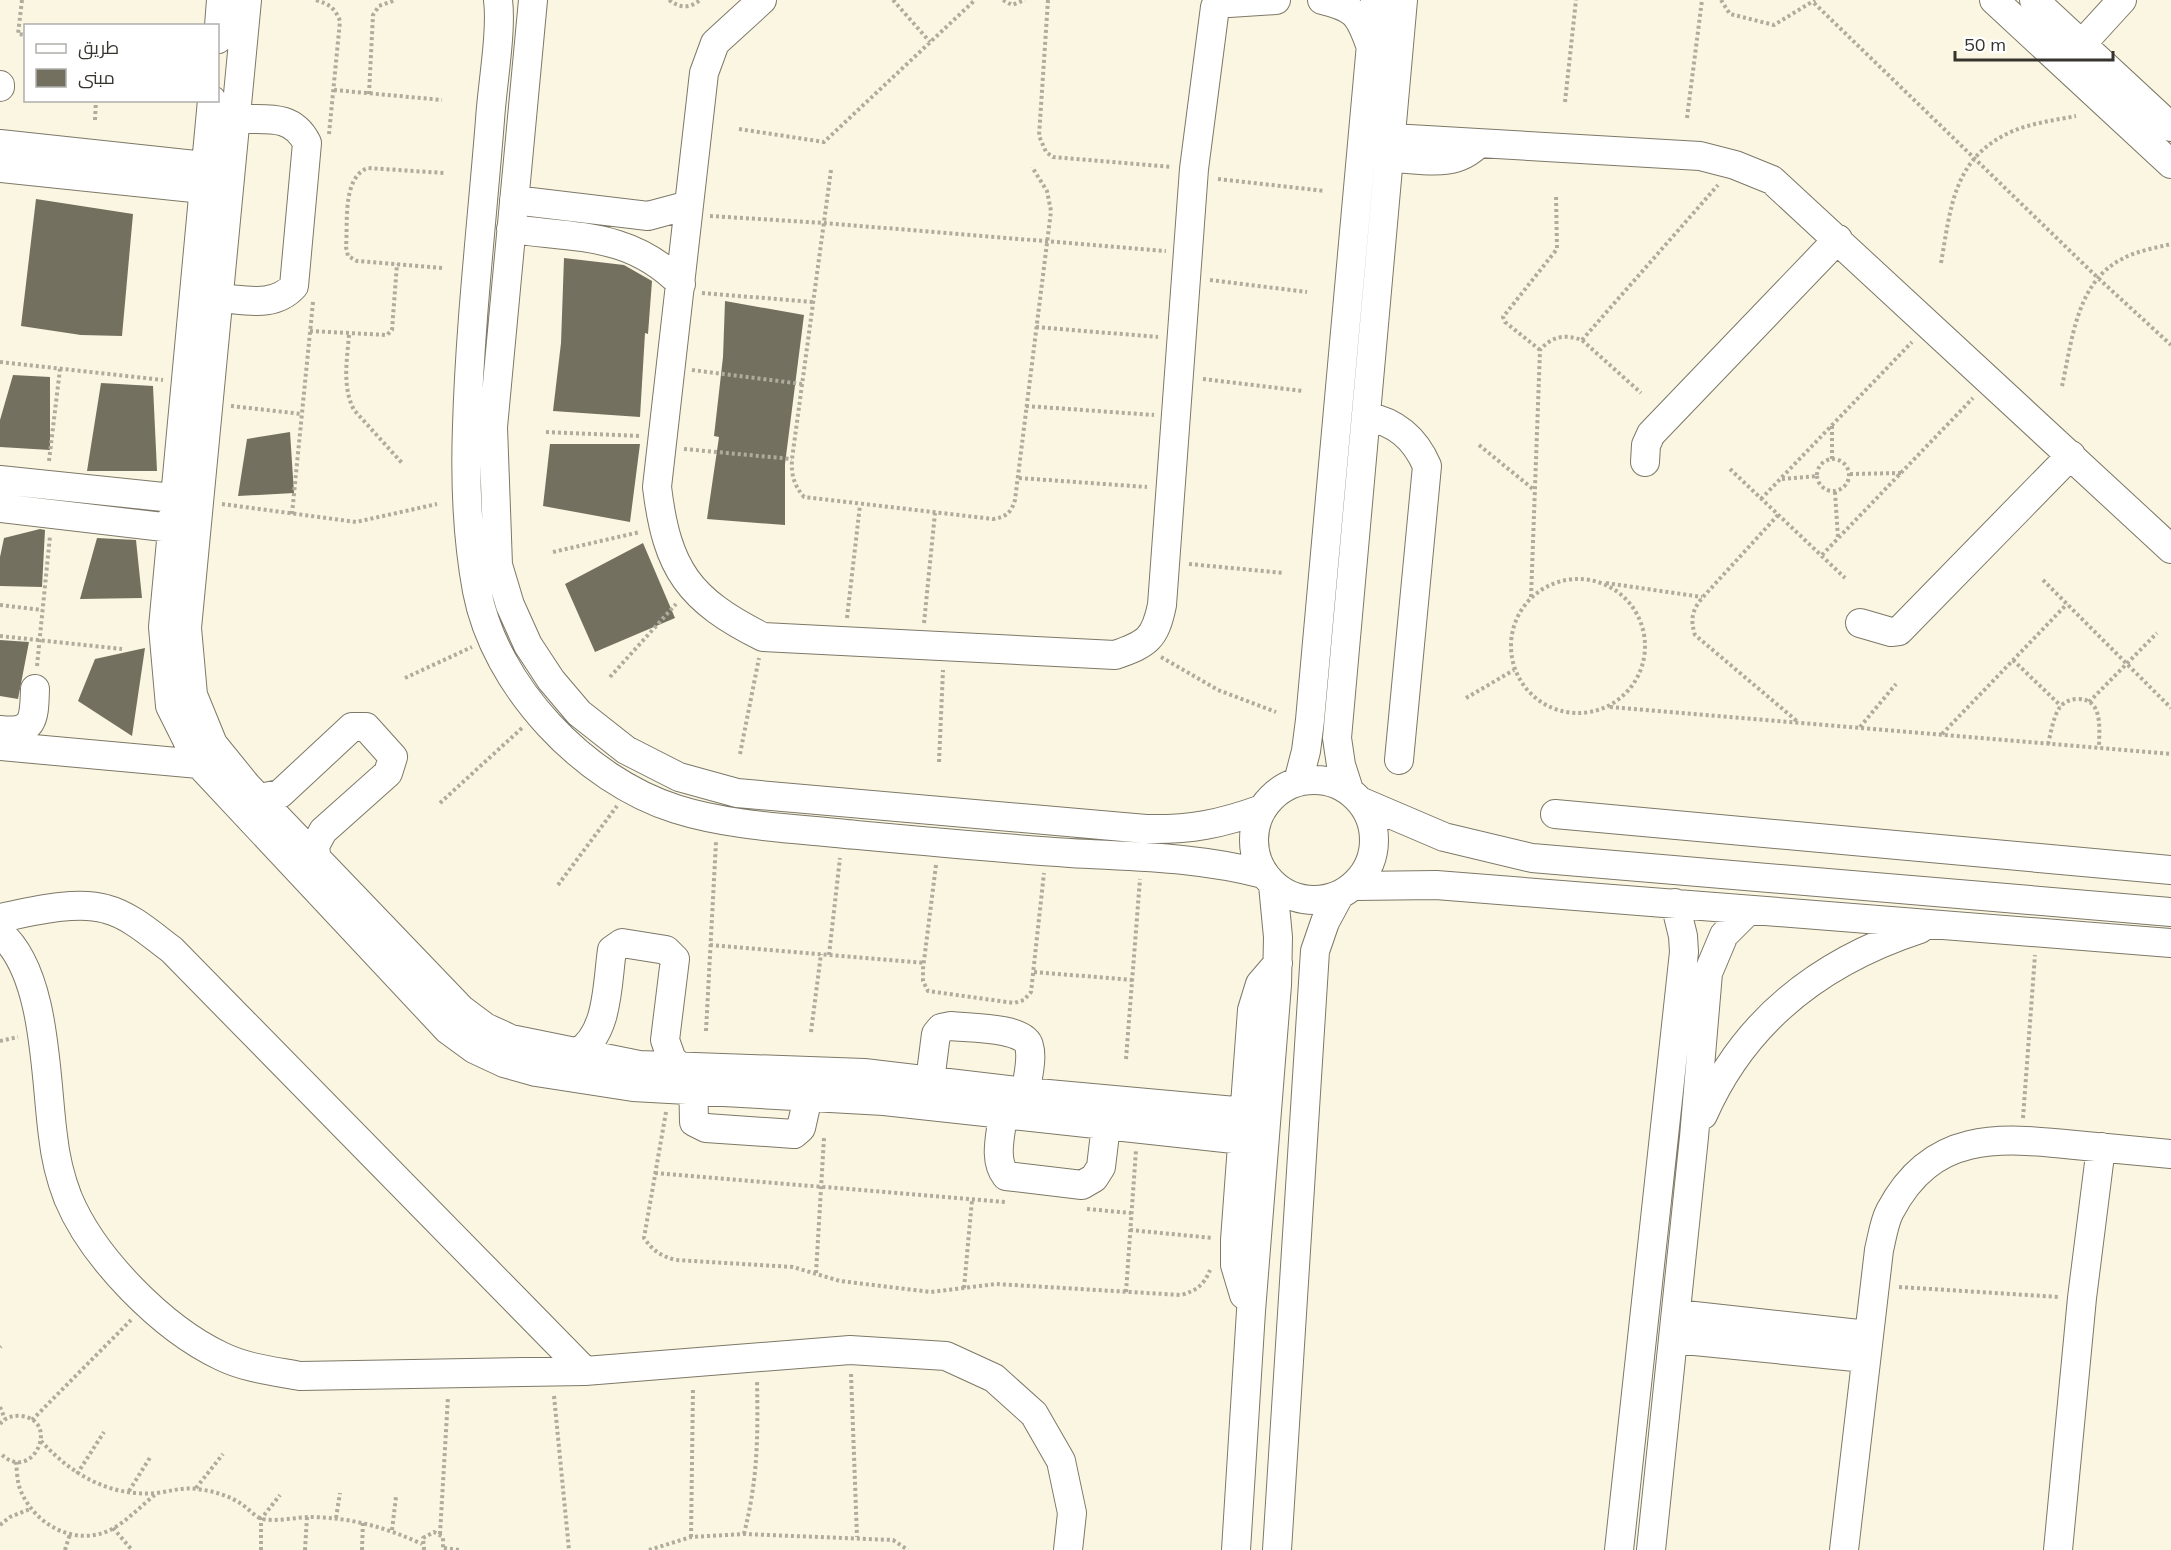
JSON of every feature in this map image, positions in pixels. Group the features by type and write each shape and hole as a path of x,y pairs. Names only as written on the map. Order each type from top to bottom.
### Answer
{"street":[{"path":"219,26 221,0"},
{"path":"247,0 236,118 217,179 185,382 187,500 184,530 163,627 170,706 199,764 448,1030 474,1049 504,1064 536,1072 633,1087 684,1078 864,1073 1026,1092 1246,1112"},
{"path":"498,0 467,426 469,532 477,594 492,638 512,677 538,713 580,756 630,789 672,808 717,820 939,843 1192,859 1268,879 1293,897 1316,901 1347,891 1436,885 1932,926 2171,943"},
{"path":"532,0 493,427 498,564 514,615 528,645 551,680 579,712 626,750 679,777 737,793 1146,829 1186,830 1225,823 1262,809"},
{"path":"762,0 715,43 708,57 657,487 662,528 673,559 691,587 723,617 763,637 1115,656 1143,646 1157,628 1170,489 1193,173 1219,2 1276,0"},
{"path":"1322,0 1339,4 1361,18 1370,45"},
{"path":"1298,782 1306,751 1310,720 1375,0"},
{"path":"1277,1550 1316,951 1325,922 1347,891 1369,867 1375,845 1372,822 1341,765 1337,738 1403,0"},
{"path":"1994,0 2073,54 2171,127"},
{"path":"2034,0 2073,54 2171,164"},
{"path":"2073,54 2122,0"},
{"path":"187,500 209,404 219,298 217,179 212,102"},
{"path":"219,298 272,302 285,296 294,286 307,143 300,129 288,121 236,118"},
{"path":"1391,148 1453,161 1471,151 1479,142 1700,156 1735,165 1772,180 1991,380 2171,549"},
{"path":"0,144 217,179"},
{"path":"0,168 217,179"},
{"path":"514,200 648,216 689,210"},
{"path":"511,229 619,243 657,262 680,288"},
{"path":"1646,462 1646,445 1651,434 1838,239"},
{"path":"1366,416 1380,419 1404,432 1417,448 1427,466 1399,760"},
{"path":"1860,623 1891,633 1899,631 2071,455"},
{"path":"0,480 187,500"},
{"path":"0,508 184,530"},
{"path":"184,530 187,628 193,695 213,744 260,798 316,854 461,1009 484,1027 511,1039 639,1065 684,1078 818,1098 1003,1114 1243,1140"},
{"path":"0,730 17,731 32,722 34,689"},
{"path":"260,798 280,794 351,727 359,725 366,727 393,757 392,765 388,773 323,831 315,846 316,854"},
{"path":"0,746 199,764"},
{"path":"1236,1550 1251,1311 1278,963 1268,879 1255,853 1254,830 1262,809 1272,796 1298,782 1325,780 1444,837 1532,858 2171,912"},
{"path":"1555,814 2171,870"},
{"path":"1619,1550 1684,952 1680,919 1675,903"},
{"path":"0,918 70,907 105,908 138,924 172,950 585,1371"},
{"path":"1651,1550 1694,1137 1708,973 1724,935 1749,910"},
{"path":"1694,1137 1722,1076 1748,1040 1786,1000 1830,967 1880,942 1932,926"},
{"path":"0,933 10,942 23,962 42,1032 53,1138 68,1198 101,1255 148,1303 190,1338 221,1356 258,1369 300,1376 552,1373 850,1350 946,1356 994,1378 1034,1414 1061,1461 1072,1513 1068,1550"},
{"path":"577,1053 595,1038 599,1028 612,950 622,943 666,950 675,959 665,1040 672,1060 684,1078 692,1114 698,1126 794,1134 801,1128 818,1098"},
{"path":"1251,1311 1241,1289 1235,1264 1235,1240 1255,996 1264,978 1278,963"},
{"path":"930,1081 936,1034 941,1028 951,1026 1015,1033 1028,1041 1030,1048 1026,1092"},
{"path":"1003,1114 999,1156 1000,1167 1006,1176 1082,1185 1094,1178 1101,1167 1106,1125"},
{"path":"1844,1550 1879,1250 1890,1212 1912,1179 1943,1154 1981,1140 2021,1139 2171,1154"},
{"path":"2058,1550 2082,1298 2101,1147"},
{"path":"1675,1326 1866,1346"}],"path":[{"path":"22,0 18,34 24,35"},
{"path":"369,93 373,15 379,6 396,0"},
{"path":"669,0 686,7 700,0"},
{"path":"893,0 930,42"},
{"path":"739,129 824,142 975,0"},
{"path":"1003,0 1012,5 1025,0"},
{"path":"1048,0 1039,136 1046,152 1053,156 1325,191"},
{"path":"1565,102 1576,0"},
{"path":"1687,118 1702,0"},
{"path":"1721,0 1730,14 1774,25 1815,2 1974,159 2171,345"},
{"path":"334,90 442,100"},
{"path":"94,120 96,102"},
{"path":"1941,263 1956,187 1974,159 2014,130 2076,116"},
{"path":"1582,340 1735,165"},
{"path":"831,170 792,459 791,473 795,486 804,497 993,519 1004,518 1012,511 1019,478 1047,243 1051,201 1032,167"},
{"path":"442,267 357,261 348,256 352,181 358,171 368,168 444,173"},
{"path":"1540,350 1505,322 1503,317 1557,249 1556,195"},
{"path":"689,210 1047,243 1187,265 1307,292"},
{"path":"2062,386 2081,307 2098,278 2124,258 2171,244"},
{"path":"310,331 381,337 387,335 392,330 397,264"},
{"path":"680,288 813,302"},
{"path":"1761,499 1930,324"},
{"path":"1036,327 1181,339"},
{"path":"349,335 346,388 349,400 354,410 402,463"},
{"path":"1540,350 1558,337 1570,336 1582,340 1641,393"},
{"path":"1531,598 1540,350"},
{"path":"0,362 185,382"},
{"path":"671,368 802,384"},
{"path":"46,485 60,369"},
{"path":"1178,376 1303,391"},
{"path":"1822,555 1991,380"},
{"path":"209,404 302,414"},
{"path":"1026,406 1175,417"},
{"path":"1832,425 1832,459"},
{"path":"546,432 663,442 792,459"},
{"path":"1479,445 1534,489"},
{"path":"1832,459 1845,463 1850,474 1846,486 1835,492 1822,488 1817,476 1821,464 1832,459"},
{"path":"1730,469 1845,578"},
{"path":"1850,474 1901,473"},
{"path":"1780,479 1817,476"},
{"path":"1019,478 1170,489"},
{"path":"1835,492 1838,538"},
{"path":"187,500 356,522 436,504"},
{"path":"845,641 860,505"},
{"path":"935,513 933,645 939,762"},
{"path":"34,689 52,514"},
{"path":"1778,515 1703,597 1694,608 1691,621 1695,635 1799,723"},
{"path":"553,552 662,528"},
{"path":"1164,561 1284,573"},
{"path":"1703,597 1565,580 1531,598 1516,619 1510,644 1514,670 1537,701 1572,714 1610,707 2171,754"},
{"path":"2043,580 2171,708"},
{"path":"1603,583 1634,606 1646,642 1638,680 1610,707"},
{"path":"610,677 691,587"},
{"path":"1942,735 2067,604"},
{"path":"0,605 42,610"},
{"path":"2090,702 2157,633"},
{"path":"0,636 122,649"},
{"path":"740,754 763,637"},
{"path":"405,678 492,638"},
{"path":"1143,646 1218,690 1276,712"},
{"path":"2013,660 2061,706"},
{"path":"1466,698 1514,670"},
{"path":"1860,728 1896,684"},
{"path":"2048,744 2061,706 2069,700 2080,699 2090,702 2098,714 2099,748"},
{"path":"440,803 538,713"},
{"path":"558,885 630,789"},
{"path":"706,1031 717,820"},
{"path":"829,955 842,833"},
{"path":"939,843 923,981 928,991 1014,1003 1024,1000 1031,992 1046,851"},
{"path":"1126,1059 1141,857"},
{"path":"2021,1139 2037,933"},
{"path":"710,945 924,963"},
{"path":"811,1032 821,954"},
{"path":"1034,972 1133,980"},
{"path":"684,1078 655,1173 644,1238 652,1249 663,1257 676,1260 793,1267 840,1281 931,1292 996,1284 1181,1295 1194,1292 1204,1283 1210,1271 1211,1260"},
{"path":"816,1273 819,1187 818,1098"},
{"path":"1126,1292 1137,1129"},
{"path":"655,1173 1006,1202"},
{"path":"964,1288 972,1200"},
{"path":"1086,1209 1131,1213"},
{"path":"1212,1249 1214,1227"},
{"path":"1130,1230 1213,1239"},
{"path":"1875,1286 2082,1298"},
{"path":"32,1420 148,1303"},
{"path":"850,1350 857,1537"},
{"path":"744,1534 754,1491 759,1448 757,1357"},
{"path":"691,1537 693,1362"},
{"path":"552,1373 570,1550"},
{"path":"449,1375 440,1534 443,1538 443,1549 459,1550"},
{"path":"0,1407 5,1419"},
{"path":"0,1425 5,1419 20,1415 32,1420 38,1426 41,1441 58,1460 77,1474 102,1486 129,1492 157,1493 196,1488 220,1493 242,1503 261,1519 307,1517 363,1521 392,1530 422,1544 424,1550"},
{"path":"77,1474 104,1432"},
{"path":"1,1455 16,1462 24,1461 35,1454 41,1441"},
{"path":"196,1488 223,1454"},
{"path":"129,1492 151,1456"},
{"path":"16,1462 19,1487 30,1509 48,1525 70,1534 92,1535 113,1528 157,1493"},
{"path":"336,1518 340,1493"},
{"path":"261,1550 261,1519 280,1495"},
{"path":"392,1530 396,1497"},
{"path":"0,1525 10,1517 30,1509"},
{"path":"305,1550 307,1517"},
{"path":"362,1550 363,1521"},
{"path":"113,1528 132,1550"},
{"path":"65,1550 70,1534"},
{"path":"422,1544 428,1534 440,1534"},
{"path":"649,1550 691,1537 744,1534 893,1540 908,1550"}],"building":[{"path":"36,199 133,214 122,336 81,335 21,326"},
{"path":"564,258 624,265 652,281 648,334 645,333 640,417 553,411 561,343"},
{"path":"725,301 804,315 785,464 785,525 707,519 719,437 714,436 723,357"},
{"path":"13,375 50,377 50,450 0,447 0,420"},
{"path":"101,383 153,386 157,471 87,471"},
{"path":"290,432 294,493 238,496 247,439"},
{"path":"550,444 640,444 630,522 543,506"},
{"path":"40,529 45,530 42,587 0,586 0,557 4,538"},
{"path":"97,538 136,540 142,598 80,599"},
{"path":"643,543 675,618 595,652 565,584"},
{"path":"0,640 29,642 18,699 0,696"},
{"path":"145,648 132,736 78,701 95,659"}]}
